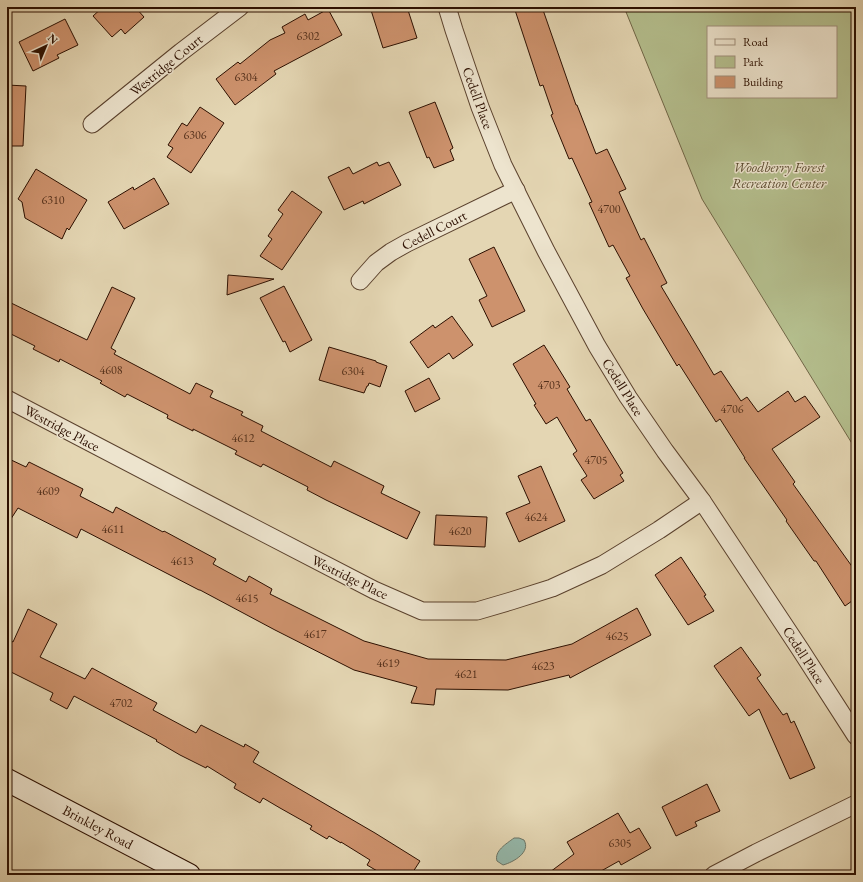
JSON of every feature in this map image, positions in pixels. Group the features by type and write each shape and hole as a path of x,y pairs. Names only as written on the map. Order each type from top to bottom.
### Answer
{"main road":[{"name":"Brinkley Road","path":"7,780 189,875"}],"street":[{"name":"Westridge Court","path":"92,124 181,52 240,7"},
{"name":"Cedell Place","path":"447,7 480,107 503,165 546,251 597,346 628,397 702,501 856,736"},
{"name":"Cedell Court","path":"360,281 376,263 407,243 516,190"},
{"name":"Westridge Place","path":"7,399 226,514 367,586 422,611 477,611 552,588 602,565 659,530 702,501"},
{"path":"714,875 856,804"}],"green space":[{"name":"Woodberry Forest Recreation Center","path":"624,7 856,7 856,450 702,199"}],"water":[{"path":"514,838 524,840 526,844 525,849 520,856 512,862 503,865 497,861 497,854 504,845"}],"building":[{"path":"103,7 135,7 144,17 125,34 121,29 112,37 93,16"},
{"path":"370,7 407,7 417,38 383,48"},
{"path":"514,7 542,7 576,105 596,154 607,149 626,189 619,192 641,240 644,238 667,283 661,286 714,375 721,371 741,401 747,397 758,412 788,391 795,402 805,396 820,417 772,449 795,482 793,484 856,572 856,598 845,606 816,561 814,561 786,521 787,520 744,458 720,419 716,422 679,364 677,366 643,309 626,278 630,276 613,245 609,247 589,203 592,202 572,158 569,159 551,115 553,114 543,85 540,86"},
{"path":"328,9 342,35 274,71 276,74 235,105 216,79 238,62 240,64 270,40 285,33 282,27 305,14 308,20"},
{"path":"65,19 78,45 57,55 59,58 33,71 19,42"},
{"path":"7,85 26,86 23,146 7,146"},
{"path":"435,102 453,148 450,150 454,160 434,168 429,157 427,158 409,112"},
{"path":"200,107 224,123 191,173 167,157 173,148 168,145 182,123 187,126"},
{"path":"377,162 379,166 389,162 401,185 364,204 363,201 344,210 328,177 349,167 353,174"},
{"path":"36,169 87,200 69,230 67,228 62,239 25,218 22,202 18,199"},
{"path":"154,178 169,204 124,229 108,202 133,187 134,190"},
{"path":"292,191 322,212 282,270 260,256 272,239 268,236 283,214 278,210"},
{"path":"494,247 525,311 492,327 479,300 487,296 469,259"},
{"path":"228,275 274,279 227,295"},
{"path":"284,286 312,340 290,352 285,341 283,342 260,298"},
{"path":"112,287 135,298 111,348 116,351 114,354 190,394 196,383 213,391 210,397 243,412 241,415 263,426 261,431 331,467 334,461 384,486 381,493 420,512 407,539 326,500 307,490 308,487 263,464 261,467 235,454 237,451 167,418 168,415 127,394 125,397 100,383 102,381 60,359 59,362 33,349 35,346 7,332 7,301 87,340"},
{"path":"452,316 473,345 453,359 449,353 428,368 410,342 433,325 435,328"},
{"path":"544,345 570,387 567,389 586,421 590,419 623,473 620,475 624,481 594,499 581,480 587,476 573,454 577,451 557,417 546,424 534,405 536,404 513,364"},
{"path":"329,347 376,361 387,366 380,387 369,383 364,393 319,380"},
{"path":"429,378 440,399 415,412 405,391"},
{"path":"7,458 26,467 29,462 83,489 80,496 113,513 116,507 163,532 164,531 216,559 213,564 246,582 249,576 272,589 270,594 364,641 428,659 506,660 572,644 637,608 651,635 570,678 569,675 508,690 436,689 434,705 411,703 417,687 354,670 81,529 77,538 18,508 7,525"},
{"path":"541,466 565,521 519,542 506,513 530,503 518,476"},
{"path":"436,515 487,517 485,547 434,545"},
{"path":"681,557 706,595 704,596 714,611 688,625 655,575"},
{"path":"28,609 57,624 40,657 85,679 92,668 157,703 153,710 196,733 201,725 244,747 245,744 259,752 253,762 420,861 411,875 384,875 367,865 370,860 341,842 329,836 327,839 310,829 312,826 263,798 260,803 234,788 236,784 207,766 206,768 180,755 156,741 157,740 74,696 67,709 50,700 53,693 7,670 7,639 13,642"},
{"path":"741,647 761,675 757,678 783,715 787,713 791,723 794,721 815,768 790,779 759,709 749,716 714,666"},
{"path":"707,784 720,811 695,822 697,826 676,836 662,807"},
{"path":"618,813 630,833 639,828 651,848 621,865 619,861 594,875 546,875 574,854 567,842"}]}
